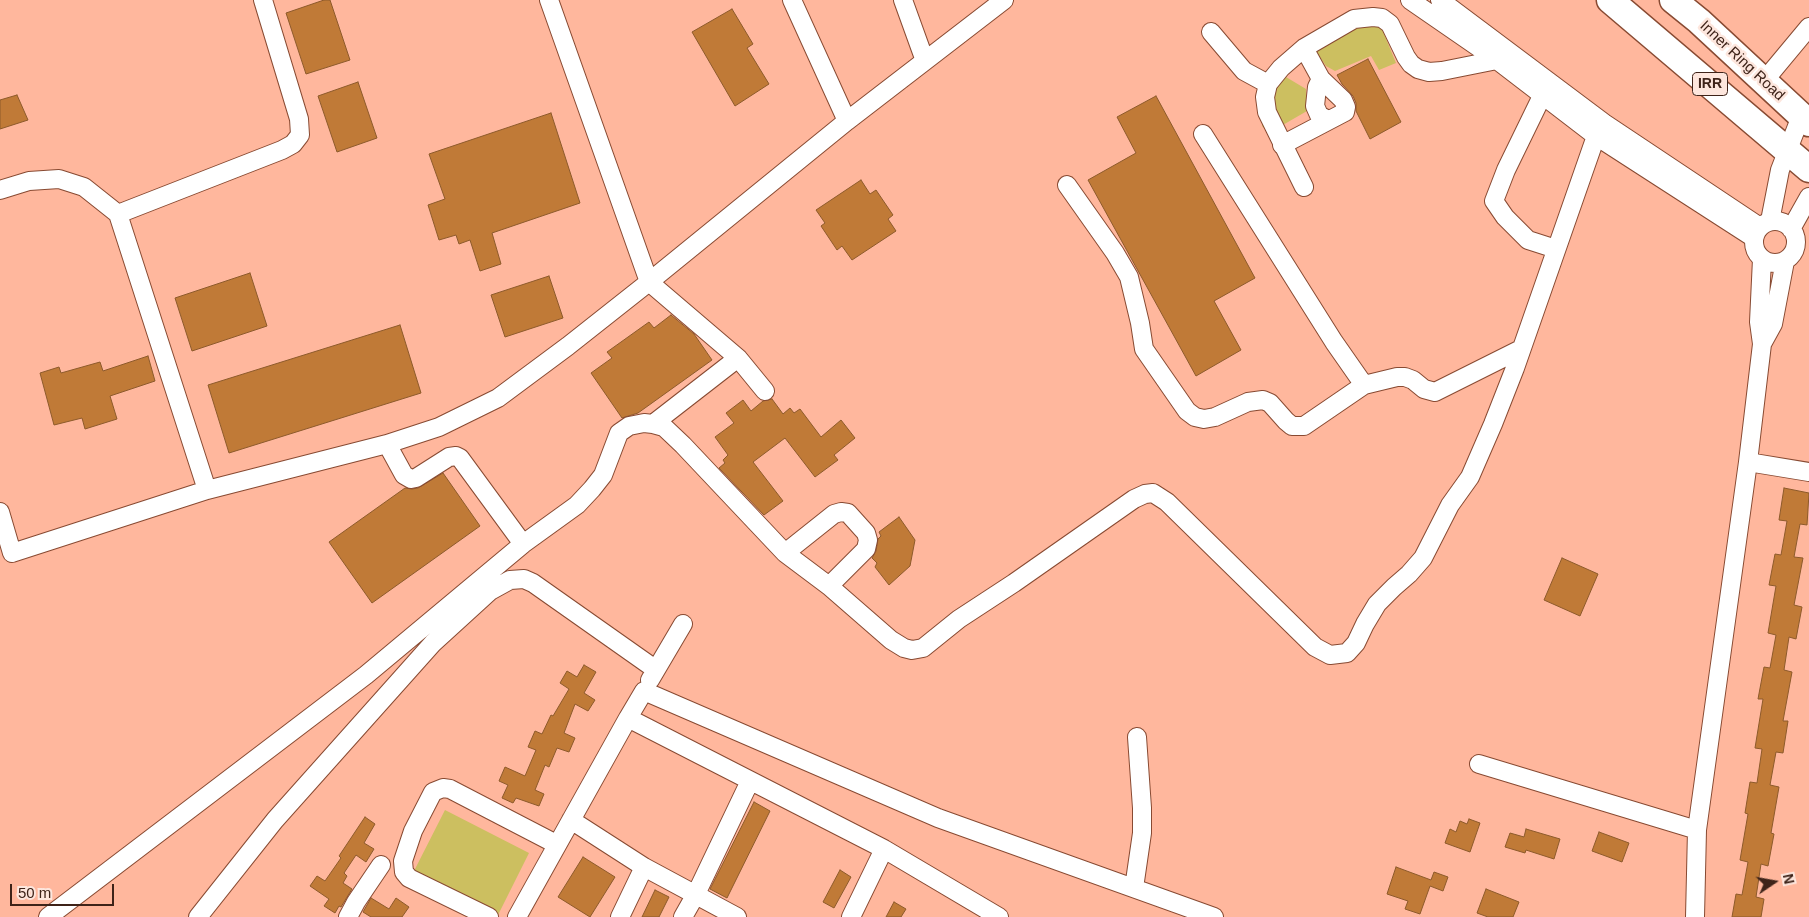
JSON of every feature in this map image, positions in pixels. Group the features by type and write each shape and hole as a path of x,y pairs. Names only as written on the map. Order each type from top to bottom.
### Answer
{"highway":[{"name":"IRR","path":"1610,0 1809,169"},
{"name":"Inner Ring Road","path":"1673,0 1699,21 1805,119"}],"lane":[{"path":"118,214 282,150 293,144 300,135 299,119 263,0"},
{"path":"549,0 649,282 738,358 765,391"},
{"path":"792,0 846,121"},
{"path":"902,0 925,61"},
{"path":"0,512 6,555 208,490 387,444 439,427 498,398 649,282 846,121 1004,0"},
{"path":"1410,0 1497,60 1596,136 1761,229"},
{"path":"1440,0 1604,123 1761,229"},
{"path":"1304,188 1267,112 1265,97 1268,84 1281,68 1304,48 1354,18 1373,17 1382,18 1390,24 1406,57 1418,69 1429,72 1442,71 1497,60"},
{"path":"1764,81 1809,27"},
{"path":"1211,32 1244,71 1268,84"},
{"path":"1282,145 1345,112 1346,107 1342,100 1322,79 1304,48"},
{"path":"1322,79 1317,87 1315,106 1319,115 1328,120"},
{"path":"1543,94 1506,170 1494,201 1505,217 1528,240 1556,249"},
{"path":"1761,229 1778,221 1792,229 1795,238 1795,247 1792,255 1785,261 1769,263 1762,259 1755,250 1761,229 1780,170 1788,150 1805,119"},
{"path":"1203,134 1334,342 1364,385"},
{"path":"48,917 366,676 523,544 577,505 592,490 603,475 619,433 629,426 644,423 664,428 683,445 785,554 829,586 891,640 904,648 912,650 923,648 959,619 1134,499 1153,493 1167,502 1315,647 1330,655 1347,653 1356,643 1377,604 1423,558 1450,505 1470,477 1493,424 1521,349 1596,136"},
{"path":"0,190 29,181 59,179 84,187 118,214 208,490"},
{"path":"1067,185 1115,253 1129,277 1144,349 1187,411 1195,417 1204,419 1215,417 1248,402 1263,400 1270,403 1292,426 1304,426 1364,385 1397,377 1405,377 1424,389 1435,392 1521,349"},
{"path":"1792,229 1809,197"},
{"path":"1695,917 1697,830 1748,462 1762,344 1759,322 1762,259"},
{"path":"1762,344 1773,324 1785,261"},
{"path":"653,424 738,358"},
{"path":"387,444 404,475 412,479 449,457 456,456 460,458 523,544"},
{"path":"1748,462 1809,472"},
{"path":"785,554 834,514 848,513 866,534 868,540 866,549 829,586"},
{"path":"198,917 275,820 434,643 490,591 510,580 524,579 533,583 655,669"},
{"path":"516,917 682,624"},
{"path":"644,691 938,818 1214,917"},
{"path":"628,718 884,849 979,912 999,917"},
{"path":"1134,888 1142,833 1137,737"},
{"path":"1479,764 1697,830"},
{"path":"683,917 750,781"},
{"path":"488,917 409,878 404,872 403,861 413,830 433,792 443,788 450,789 556,844"},
{"path":"571,820 644,868 737,917"},
{"path":"851,917 884,849"},
{"path":"348,917 381,865"},
{"path":"620,917 644,868"}],"shaded area":[{"path":"1343,24 1380,24 1396,63 1379,70 1371,56 1335,71 1326,66 1311,44"},
{"path":"1281,74 1306,89 1307,111 1269,133 1262,126 1263,106"},
{"path":"445,810 529,853 498,915 414,871"}],"building":[{"path":"324,0 330,0 350,60 306,74 286,13"},
{"path":"732,9 753,44 747,48 769,84 735,106 692,32"},
{"path":"1368,59 1401,122 1370,139 1356,111 1356,103 1353,96 1337,75"},
{"path":"358,82 377,138 337,152 318,96"},
{"path":"17,95 28,120 0,129 0,100"},
{"path":"1156,96 1255,278 1214,301 1241,350 1196,376 1088,180 1136,153 1117,117"},
{"path":"551,113 580,203 492,233 501,264 480,271 470,240 459,244 456,235 439,240 428,205 445,199 429,154"},
{"path":"861,180 870,194 876,190 893,215 888,219 896,231 852,260 842,246 837,250 821,226 825,223 816,210"},
{"path":"250,273 267,326 192,351 175,298"},
{"path":"549,276 563,318 505,337 491,295"},
{"path":"671,315 694,334 712,360 638,413 622,418 591,373 612,358 607,352 649,322 654,328"},
{"path":"400,325 421,393 229,453 208,385"},
{"path":"148,356 155,381 110,396 117,419 85,429 82,418 54,425 40,373 59,367 61,373 100,362 103,371"},
{"path":"772,399 783,414 790,408 794,413 800,409 821,437 841,420 855,438 834,455 838,460 815,477 785,438 753,462 783,501 764,515 719,468 725,463 723,460 728,455 715,437 734,423 726,413 743,400 751,411 763,401"},
{"path":"443,473 480,526 372,603 329,542 405,488 418,488"},
{"path":"1784,488 1809,493 1807,525 1800,524 1794,557 1803,558 1794,605 1802,607 1796,639 1789,637 1784,670 1792,672 1783,721 1788,721 1783,753 1776,752 1770,785 1779,787 1771,833 1774,834 1768,866 1761,864 1756,897 1764,899 1761,917 1732,917 1736,894 1742,895 1748,862 1740,860 1748,814 1745,813 1750,782 1757,783 1762,749 1755,748 1763,699 1758,699 1764,667 1770,668 1776,635 1768,633 1776,586 1769,585 1775,554 1781,555 1787,521 1779,520"},
{"path":"899,517 915,540 910,566 889,585 875,567 877,563 872,558 876,551 878,539 881,536 879,532"},
{"path":"1562,558 1598,574 1580,616 1544,600"},
{"path":"584,665 596,672 584,693 595,700 588,711 575,704 564,733 575,738 569,752 557,748 549,767 545,765 535,790 544,794 539,806 516,798 513,803 502,798 508,785 499,781 505,767 525,776 536,750 528,747 535,731 542,734 551,715 553,716 569,689 560,683 567,671 577,677"},
{"path":"754,802 770,811 727,898 710,889"},
{"path":"365,817 375,824 364,843 374,849 366,862 356,855 344,873 347,876 343,883 352,889 335,913 324,906 329,899 310,886 317,876 325,881"},
{"path":"1469,819 1480,823 1470,852 1445,843 1450,829 1456,832 1460,821 1467,824"},
{"path":"1526,829 1560,839 1554,859 1526,850 1525,853 1505,847 1510,833 1524,837"},
{"path":"1599,832 1629,843 1622,862 1592,851"},
{"path":"583,857 615,877 590,917 558,897"},
{"path":"1396,867 1431,880 1434,872 1448,877 1443,891 1430,886 1420,914 1405,909 1408,901 1387,894"},
{"path":"840,870 851,877 834,908 823,902"},
{"path":"1486,889 1519,902 1513,917 1488,917 1477,913"},
{"path":"655,890 669,897 659,917 642,917"},
{"path":"371,898 389,909 396,898 409,907 402,917 371,917 363,912"},
{"path":"894,902 906,909 901,917 886,917"}]}
